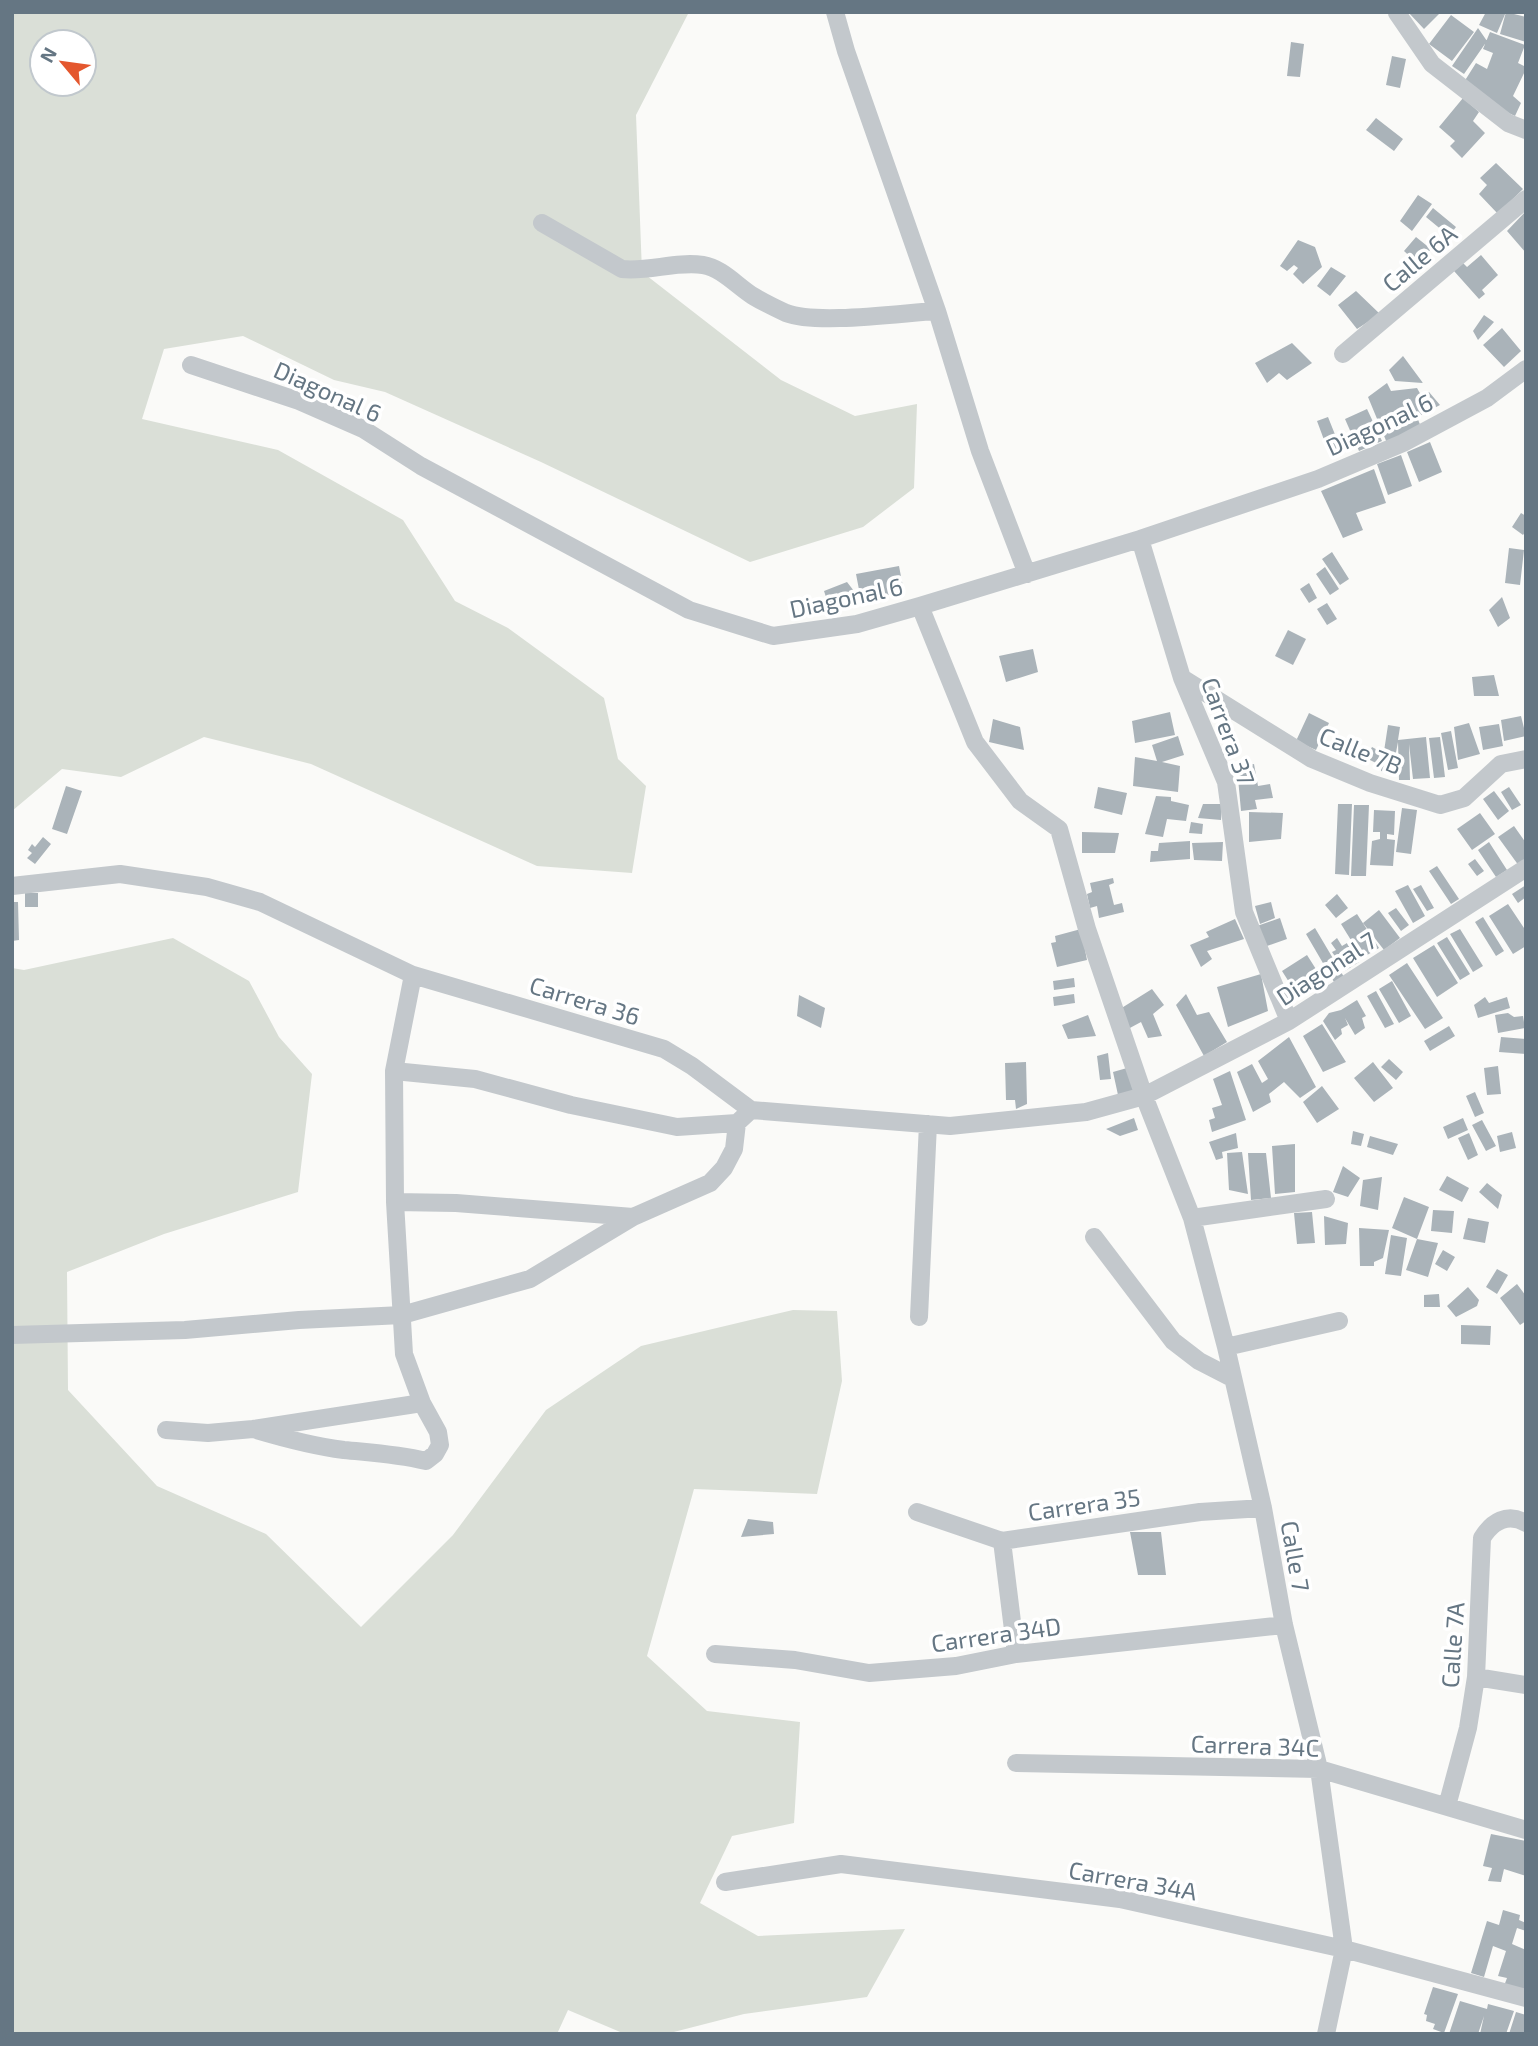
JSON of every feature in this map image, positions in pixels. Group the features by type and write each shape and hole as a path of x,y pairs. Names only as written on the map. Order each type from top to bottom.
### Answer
{"street":[{"path":"835,12 846,51 937,311 976,440 1027,574"},
{"path":"1397,13 1432,64 1508,123 1526,130"},
{"name":"Calle 6A","path":"1343,354 1526,200"},
{"path":"542,223 622,269 635,271 676,264 706,265 752,296 789,314 822,318 937,311"},
{"name":"Diagonal 6","path":"191,365 299,401 363,429 421,466 689,611 773,636 857,624 920,606 1140,539 1318,479 1403,443 1487,398 1526,369"},
{"name":"Carrera 37","path":"1140,539 1182,678 1226,782 1244,912 1289,1021"},
{"name":"Calle 7","path":"920,606 975,741 1020,802 1059,829 1087,929 1144,1096 1192,1219 1226,1347 1263,1508 1284,1625 1319,1769 1344,1949 1326,2034"},
{"name":"Calle 7B","path":"1182,678 1312,759 1370,783 1440,805 1464,798 1501,764 1526,759"},
{"name":"Diagonal 7","path":"1144,1096 1289,1021 1526,867"},
{"name":"Carrera 36","path":"12,887 120,874 207,887 260,902 413,975 664,1049 692,1066 751,1110"},
{"path":"253,1429 300,1443 344,1450 391,1453 426,1461 435,1454 440,1444 438,1432 422,1403 404,1354 395,1202 394,1071 413,975"},
{"path":"394,1071 475,1079 570,1105 677,1127 737,1123 751,1110 950,1126 1086,1112 1144,1096"},
{"path":"12,1335 185,1330 299,1320 402,1315 530,1279 633,1217 710,1184 724,1168 734,1149 737,1123"},
{"path":"919,1317 928,1124"},
{"path":"1192,1219 1326,1199"},
{"path":"395,1202 456,1203 633,1217"},
{"path":"1094,1237 1172,1341 1199,1361 1232,1378"},
{"path":"1226,1347 1339,1321"},
{"path":"166,1430 208,1433 253,1429 422,1403"},
{"name":"Carrera 35","path":"917,1511 1002,1541 1200,1512 1263,1508"},
{"name":"Calle 7A","path":"1447,1805 1468,1728 1476,1677 1482,1538 1490,1525 1502,1519 1519,1519 1526,1523"},
{"path":"1002,1541 1016,1654"},
{"name":"Carrera 34D","path":"715,1654 795,1660 869,1672 956,1666 1016,1654 1284,1625"},
{"path":"1476,1677 1526,1685"},
{"name":"Carrera 34C","path":"1016,1763 1319,1769 1526,1830"},
{"name":"Carrera 34A","path":"725,1882 841,1864 1120,1899 1344,1949 1526,1998"}],"shaded area":[{"path":"12,12 689,12 636,115 642,272 781,380 855,416 917,404 914,488 863,527 750,562 541,462 385,392 334,380 243,336 164,349 142,419 278,450 403,520 455,601 508,628 604,698 618,759 646,786 632,873 537,866 311,764 204,737 121,777 62,769 12,811"},
{"path":"173,938 249,981 279,1037 312,1074 298,1192 164,1234 67,1272 68,1390 157,1486 266,1534 361,1627 453,1535 546,1410 641,1346 793,1310 837,1311 842,1381 817,1494 694,1489 647,1656 707,1711 800,1722 794,1823 732,1836 700,1903 758,1936 905,1929 867,1997 744,2014 666,2034 625,2034 568,2010 557,2034 12,2034 12,968 24,970"}],"building":[{"path":"1408,12 1441,12 1424,29"},
{"path":"1486,12 1506,12 1497,33 1479,25"},
{"path":"1506,12 1526,17 1526,42 1500,34"},
{"path":"1451,15 1474,32 1452,61 1429,44"},
{"path":"1478,28 1487,41 1464,74 1452,66"},
{"path":"1490,32 1525,45 1518,63 1526,69 1513,96 1521,103 1515,116 1472,96 1464,82 1476,63 1487,69 1493,53 1483,49"},
{"path":"1291,42 1304,44 1300,77 1287,76"},
{"path":"1392,56 1406,59 1400,88 1386,85"},
{"path":"1463,98 1479,112 1473,121 1485,133 1462,158 1450,146 1455,141 1439,127"},
{"path":"1376,118 1403,139 1394,151 1366,130"},
{"path":"1496,163 1523,189 1498,214 1479,194 1487,185 1480,178"},
{"path":"1418,195 1432,204 1412,231 1400,221"},
{"path":"1433,208 1456,227 1449,236 1426,217"},
{"path":"1526,211 1526,253 1507,231"},
{"path":"1416,237 1431,249 1418,264 1404,251"},
{"path":"1298,240 1315,247 1322,267 1303,284 1293,274 1298,268 1294,265 1287,271 1280,266"},
{"path":"1481,255 1498,275 1482,290 1485,294 1479,299 1454,271 1463,263 1467,267"},
{"path":"1331,267 1346,276 1330,296 1317,286"},
{"path":"1356,291 1380,314 1357,329 1338,305"},
{"path":"1484,315 1494,322 1478,340 1473,331"},
{"path":"1502,328 1521,351 1504,367 1483,345"},
{"path":"1292,343 1312,363 1287,380 1279,373 1267,383 1255,363"},
{"path":"1403,356 1423,383 1395,381 1389,370"},
{"path":"1387,383 1391,391 1417,388 1422,397 1429,392 1440,405 1417,417 1421,427 1387,443 1368,397"},
{"path":"1367,409 1382,441 1359,451 1345,419"},
{"path":"1328,417 1342,452 1330,456 1317,421"},
{"path":"1430,442 1442,472 1419,482 1407,452"},
{"path":"1401,455 1412,486 1388,495 1377,464"},
{"path":"1374,469 1386,503 1356,513 1363,530 1343,538 1321,491"},
{"path":"1521,513 1526,516 1526,531 1523,535 1512,527"},
{"path":"1509,548 1524,550 1520,585 1505,583"},
{"path":"1332,552 1349,579 1340,585 1322,559"},
{"path":"899,566 904,592 861,600 856,574"},
{"path":"1325,567 1339,589 1330,595 1316,574"},
{"path":"847,582 861,600 832,615 824,591"},
{"path":"1309,583 1317,598 1309,603 1300,589"},
{"path":"1502,597 1510,618 1498,627 1489,610"},
{"path":"1327,603 1337,619 1327,625 1317,609"},
{"path":"1288,630 1306,639 1293,665 1275,656"},
{"path":"1033,649 1038,672 1006,682 999,656"},
{"path":"1494,675 1499,696 1474,696 1472,677"},
{"path":"1170,712 1175,735 1135,743 1132,721"},
{"path":"1309,713 1329,723 1316,750 1296,741"},
{"path":"1521,716 1526,736 1504,741 1501,720"},
{"path":"993,719 1020,727 1024,750 989,742"},
{"path":"1469,723 1480,754 1458,760 1454,727"},
{"path":"1499,724 1503,746 1483,750 1479,727"},
{"path":"1388,725 1400,727 1398,740 1426,737 1430,778 1413,779 1409,744 1410,780 1399,780 1398,742 1392,773 1381,771"},
{"path":"1451,731 1458,768 1448,770 1441,733"},
{"path":"1178,736 1184,755 1162,762 1180,766 1178,792 1133,786 1135,757 1157,761 1152,745"},
{"path":"1440,737 1445,777 1434,778 1429,738"},
{"path":"1372,747 1381,752 1376,763 1366,758"},
{"path":"1254,764 1258,786 1270,784 1273,798 1255,800 1257,809 1241,811 1237,767"},
{"path":"66,786 82,791 67,834 52,829"},
{"path":"1098,787 1127,793 1122,815 1094,808"},
{"path":"1509,787 1521,805 1512,810 1501,792"},
{"path":"1494,791 1509,811 1498,820 1483,799"},
{"path":"1156,796 1171,797 1171,801 1189,805 1186,821 1167,819 1163,837 1145,834"},
{"path":"1203,804 1222,804 1221,820 1198,818"},
{"path":"1338,804 1352,804 1349,875 1335,874"},
{"path":"1354,805 1369,805 1366,876 1351,876"},
{"path":"1402,808 1417,810 1411,854 1396,852"},
{"path":"1374,810 1395,811 1394,835 1387,834 1387,839 1395,840 1393,866 1370,865 1372,841 1380,839 1380,832 1373,832"},
{"path":"1249,812 1283,813 1281,839 1249,842"},
{"path":"1480,813 1495,834 1472,850 1457,829"},
{"path":"1191,822 1203,824 1202,834 1189,833"},
{"path":"1514,826 1526,843 1526,861 1519,866 1498,837"},
{"path":"1082,832 1119,833 1115,853 1082,853"},
{"path":"43,837 51,844 35,864 27,858 32,853 28,850 32,844 35,847"},
{"path":"1190,841 1190,859 1150,862 1151,851 1158,851 1159,843"},
{"path":"1223,842 1222,861 1194,860 1192,843"},
{"path":"1489,842 1507,870 1496,877 1478,850"},
{"path":"1475,859 1484,871 1477,876 1468,864"},
{"path":"1437,866 1459,899 1451,904 1429,871"},
{"path":"1113,878 1114,883 1109,885 1114,905 1122,903 1124,912 1099,918 1097,906 1090,908 1087,894 1092,892 1090,883"},
{"path":"1408,885 1425,916 1413,923 1395,891"},
{"path":"1421,885 1434,908 1427,911 1413,889"},
{"path":"1526,885 1526,897 1518,903 1512,894"},
{"path":"25,893 38,893 38,907 25,907"},
{"path":"1337,894 1348,908 1336,918 1325,905"},
{"path":"12,902 18,902 19,940 12,941"},
{"path":"1271,902 1275,918 1260,924 1255,906"},
{"path":"1508,904 1526,931 1526,946 1513,954 1489,916"},
{"path":"1396,908 1409,925 1401,931 1388,913"},
{"path":"1379,910 1400,938 1384,950 1363,923"},
{"path":"1357,914 1379,948 1362,958 1341,924"},
{"path":"1483,917 1504,951 1496,956 1475,922"},
{"path":"1280,918 1287,939 1264,947 1257,926"},
{"path":"1235,919 1244,939 1207,951 1212,959 1201,967 1190,945 1209,937 1206,932"},
{"path":"1315,928 1344,977 1334,982 1306,934"},
{"path":"1081,929 1087,960 1057,967 1051,943 1056,942 1055,936"},
{"path":"1460,929 1483,966 1473,972 1450,934"},
{"path":"1447,937 1470,974 1460,980 1437,943"},
{"path":"1337,938 1342,946 1347,943 1359,962 1345,971 1332,952 1336,950 1331,943"},
{"path":"1434,945 1458,983 1437,997 1413,958"},
{"path":"1307,955 1321,977 1296,993 1282,971"},
{"path":"1407,963 1443,1018 1425,1029 1389,975"},
{"path":"1261,974 1268,1011 1228,1027 1217,987"},
{"path":"1074,978 1075,987 1054,990 1053,981"},
{"path":"1392,981 1411,1016 1399,1023 1379,989"},
{"path":"1152,989 1164,1005 1153,1014 1162,1036 1148,1038 1141,1022 1128,1029 1120,1009"},
{"path":"1376,991 1394,1024 1385,1028 1367,996"},
{"path":"1074,994 1075,1003 1054,1006 1053,997"},
{"path":"1186,994 1197,1015 1209,1012 1227,1042 1204,1056 1176,1005"},
{"path":"799,995 825,1008 821,1028 797,1016"},
{"path":"1485,997 1489,1003 1507,997 1510,1008 1478,1018 1474,1005"},
{"path":"1357,1000 1366,1016 1362,1018 1365,1028 1355,1035 1345,1018 1348,1025 1341,1029 1342,1034 1335,1040 1323,1021 1329,1013 1341,1010"},
{"path":"1508,1013 1514,1017 1523,1016 1525,1028 1498,1033 1495,1015"},
{"path":"1088,1015 1096,1036 1068,1039 1062,1025"},
{"path":"1322,1024 1346,1062 1323,1072 1303,1036"},
{"path":"1449,1026 1455,1036 1430,1051 1424,1041"},
{"path":"1289,1037 1316,1087 1300,1098 1284,1082 1269,1094 1271,1102 1253,1112 1237,1072 1252,1064 1262,1083 1268,1079 1258,1061"},
{"path":"1501,1037 1526,1039 1526,1054 1499,1052"},
{"path":"1108,1053 1111,1079 1100,1080 1097,1056"},
{"path":"1389,1059 1403,1072 1396,1080 1381,1067"},
{"path":"1026,1062 1027,1104 1016,1109 1015,1100 1006,1100 1005,1063"},
{"path":"1373,1062 1393,1088 1374,1102 1354,1078"},
{"path":"1498,1066 1501,1094 1487,1095 1484,1068"},
{"path":"1127,1068 1134,1093 1118,1095 1113,1072"},
{"path":"1230,1071 1246,1120 1212,1132 1209,1120 1215,1118 1212,1108 1222,1105 1213,1079"},
{"path":"1322,1086 1339,1109 1317,1123 1303,1102"},
{"path":"1475,1092 1484,1113 1475,1117 1466,1096"},
{"path":"1134,1118 1138,1130 1120,1136 1106,1129"},
{"path":"1463,1118 1468,1130 1448,1139 1443,1127"},
{"path":"1482,1120 1496,1146 1486,1151 1472,1125"},
{"path":"1353,1131 1364,1134 1361,1146 1351,1144"},
{"path":"1512,1132 1516,1148 1500,1152 1497,1136"},
{"path":"1236,1133 1238,1148 1222,1152 1223,1158 1216,1160 1209,1142"},
{"path":"1469,1133 1478,1155 1468,1160 1458,1138"},
{"path":"1370,1136 1398,1144 1393,1155 1367,1147"},
{"path":"1295,1144 1295,1192 1275,1194 1272,1146"},
{"path":"1242,1152 1248,1194 1229,1190 1227,1153"},
{"path":"1248,1153 1266,1153 1271,1198 1251,1200"},
{"path":"1343,1166 1360,1178 1348,1197 1333,1192"},
{"path":"1447,1176 1469,1188 1462,1202 1439,1190"},
{"path":"1382,1177 1378,1210 1360,1206 1363,1180"},
{"path":"1487,1183 1502,1195 1498,1209 1479,1192"},
{"path":"1404,1197 1429,1207 1417,1239 1392,1228"},
{"path":"1433,1210 1454,1211 1452,1233 1431,1231"},
{"path":"1312,1212 1315,1243 1297,1244 1294,1213"},
{"path":"1324,1216 1348,1223 1346,1244 1325,1245"},
{"path":"1468,1218 1489,1222 1485,1243 1463,1239"},
{"path":"1359,1228 1389,1230 1383,1258 1374,1262 1374,1266 1360,1266"},
{"path":"1391,1235 1407,1238 1401,1276 1385,1274"},
{"path":"1417,1239 1438,1243 1428,1277 1406,1270"},
{"path":"1443,1250 1455,1257 1447,1271 1435,1264"},
{"path":"1497,1269 1508,1275 1497,1294 1486,1287"},
{"path":"1517,1284 1526,1296 1526,1321 1520,1325 1500,1298"},
{"path":"1468,1287 1479,1300 1477,1306 1456,1317 1447,1306"},
{"path":"1439,1294 1440,1307 1424,1307 1424,1295"},
{"path":"1461,1325 1491,1326 1490,1345 1461,1344"},
{"path":"748,1519 773,1522 774,1534 741,1537"},
{"path":"1130,1532 1161,1532 1166,1575 1138,1575"},
{"path":"1491,1834 1526,1841 1526,1876 1504,1869 1501,1882 1488,1881 1492,1868 1483,1866"},
{"path":"1503,1910 1520,1915 1519,1920 1526,1923 1526,1931 1517,1928 1512,1944 1526,1950 1526,1993 1504,1986 1507,1978 1498,1976 1506,1951 1493,1946 1484,1977 1471,1973 1487,1921 1499,1925"},
{"path":"1433,1987 1458,1994 1444,2033 1433,2029 1435,2024 1426,2021 1427,2015 1424,2014"},
{"path":"1460,2001 1487,2009 1488,2004 1514,2011 1506,2034 1480,2034 1484,2016 1478,2034 1449,2034"},
{"path":"1516,2012 1526,2015 1526,2034 1509,2034"}]}
